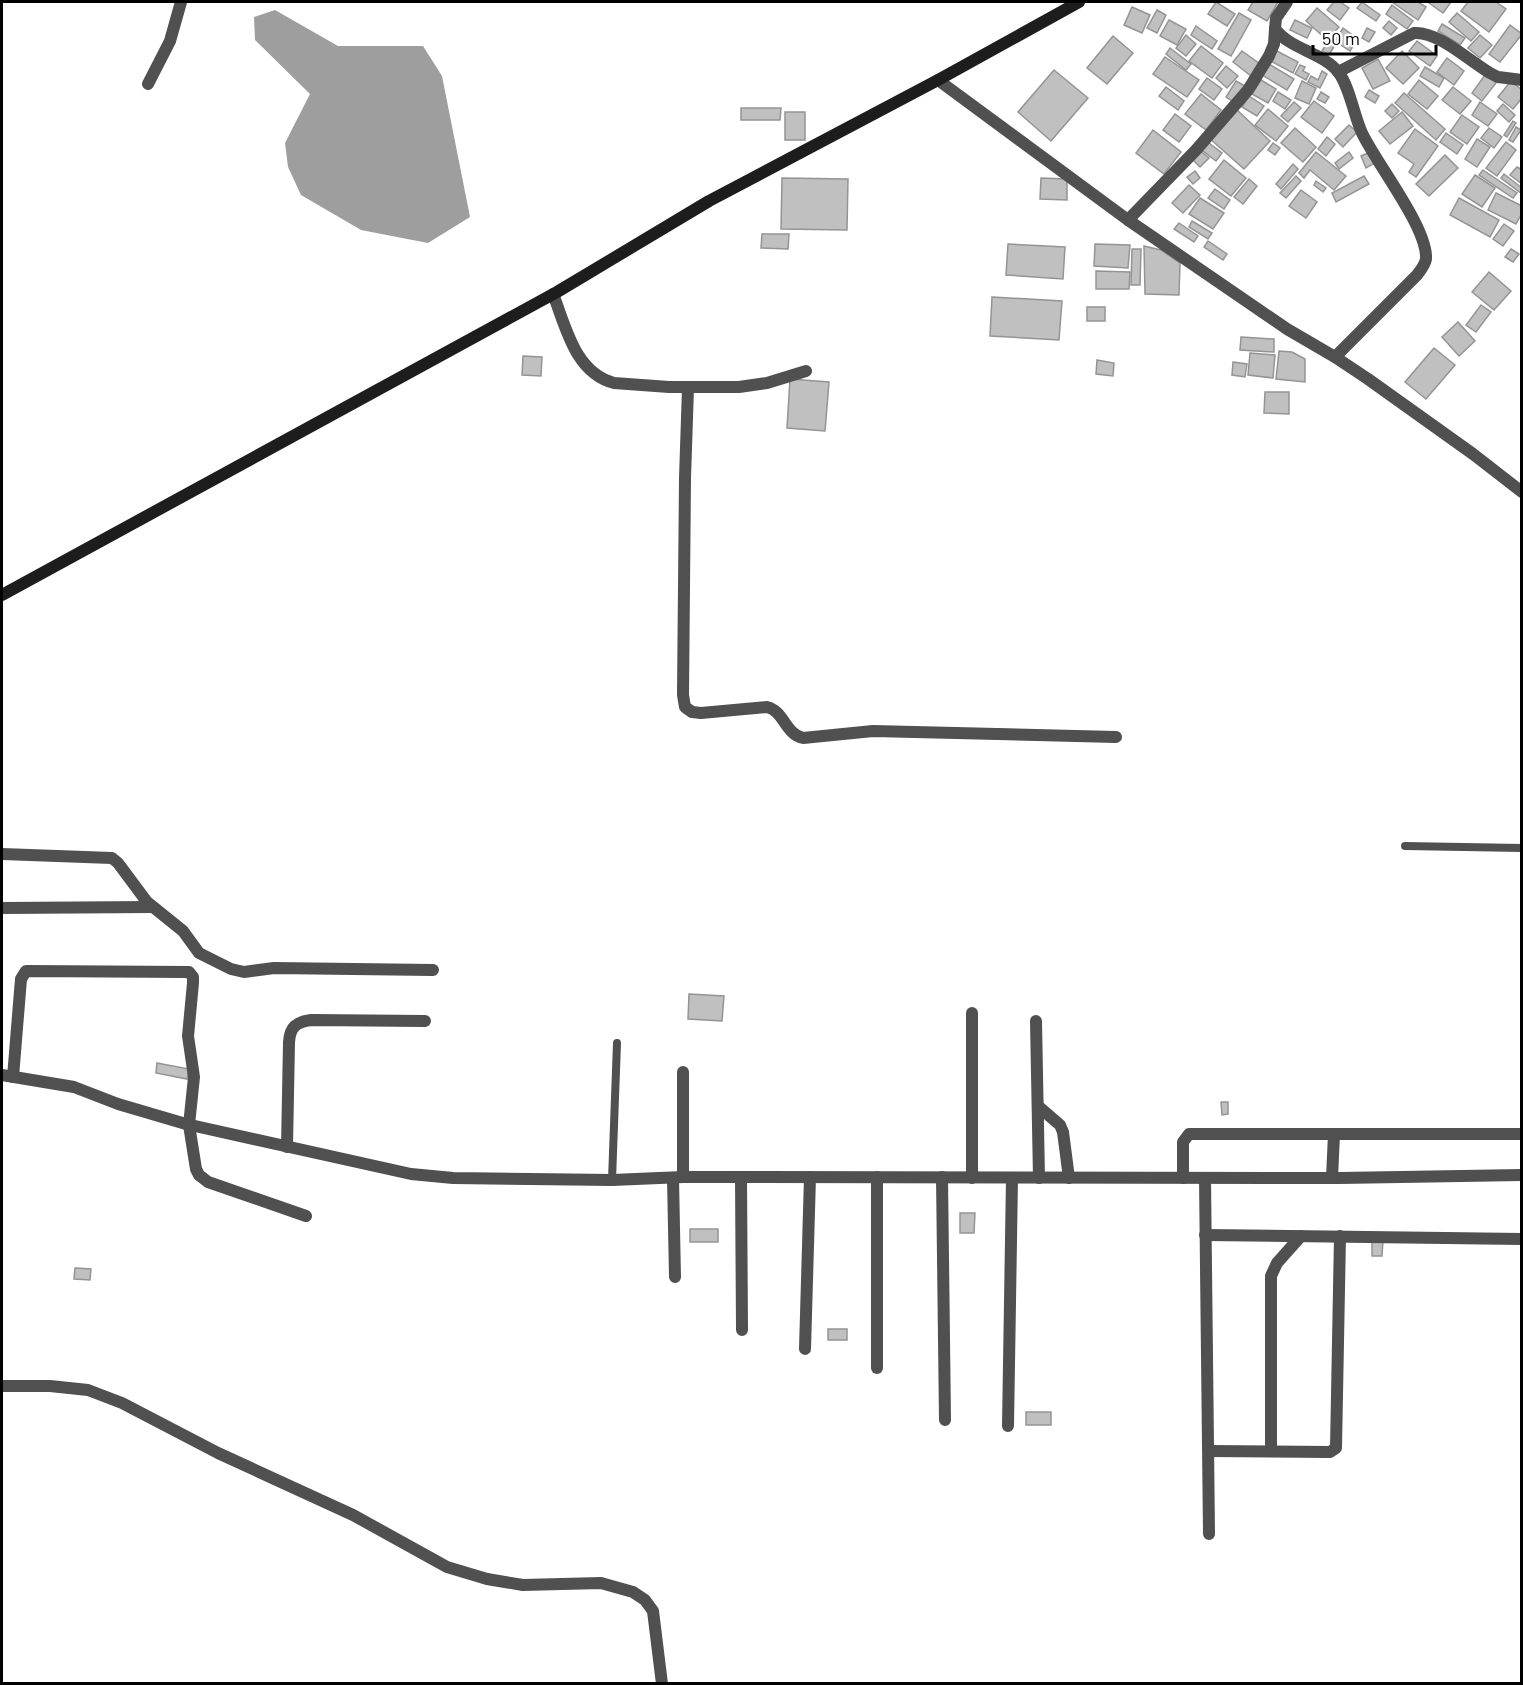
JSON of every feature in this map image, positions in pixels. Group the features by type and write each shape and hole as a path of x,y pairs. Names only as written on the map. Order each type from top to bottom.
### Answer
{"street":[{"path":"148,84 171,40 181,2"},
{"path":"2,595 553,294 709,201 938,80 1079,2"},
{"path":"1128,220 1196,150 1248,90 1269,56 1274,44 1276,18 1287,2"},
{"path":"1275,29 1325,60 1338,72 1367,142 1395,187 1421,237 1426,257 1418,275 1335,357"},
{"path":"1338,72 1414,33 1421,32 1432,36 1498,77 1521,80"},
{"path":"938,80 1128,220 1287,329 1335,357 1432,424 1521,492"},
{"path":"553,294 576,352 592,373 602,380 614,383 717,389 752,386 806,371"},
{"path":"688,388 683,648 685,707 692,712 700,713 772,708 791,732 803,738 873,731 1116,737"},
{"path":"2,854 112,858 152,907 183,931 199,953 238,971 274,968 433,970"},
{"path":"2,908 152,907"},
{"path":"306,1216 202,1179 196,1169 189,1125 194,1077 188,1042 193,983 193,977 189,972 26,971 21,979 7,1076 74,1087 118,1104 189,1125 423,1175 453,1178 612,1180 741,1177 1332,1178 1521,1175"},
{"path":"972,1014 972,1178"},
{"path":"287,1147 289,1042 294,1026 301,1021 311,1020 425,1021"},
{"path":"1036,1021 1039,1178"},
{"path":"675,1277 683,1072"},
{"path":"1038,1106 1060,1125 1064,1132 1069,1178"},
{"path":"1183,1178 1183,1142 1189,1134 1521,1134"},
{"path":"1332,1178 1334,1134"},
{"path":"741,1177 742,1330"},
{"path":"805,1348 810,1177"},
{"path":"877,1177 877,1368"},
{"path":"942,1177 945,1420"},
{"path":"1008,1426 1012,1178"},
{"path":"1205,1178 1209,1534"},
{"path":"1205,1235 1521,1239"},
{"path":"1271,1451 1271,1276 1277,1263 1302,1236"},
{"path":"1209,1451 1330,1452 1336,1448 1340,1236"},
{"path":"2,1386 50,1386 88,1390 123,1403 218,1453 352,1515 447,1567 487,1580 523,1585 601,1583 633,1592 645,1600 653,1611 662,1683"}],"lane":[{"path":"1405,846 1521,848"},
{"path":"612,1180 617,1043"}],"shaded area":[{"path":"275,10 338,46 423,46 442,76 470,217 428,243 361,230 301,195 288,167 285,143 310,94 255,40 254,17"}],"building":[{"path":"1216,2 1235,14 1227,26 1208,14"},
{"path":"1253,2 1278,2 1267,21 1248,10"},
{"path":"1334,2 1340,2 1349,8 1340,20 1327,10"},
{"path":"1362,2 1380,15 1376,21 1357,8"},
{"path":"1392,2 1418,2 1426,7 1418,20"},
{"path":"1430,2 1451,2 1443,13"},
{"path":"1468,2 1496,2 1506,9 1489,32 1461,11"},
{"path":"1392,5 1413,21 1407,29 1386,14"},
{"path":"1132,7 1150,15 1142,33 1124,25"},
{"path":"1317,8 1339,27 1327,40 1306,21"},
{"path":"1157,10 1166,15 1157,33 1147,28"},
{"path":"1239,13 1251,20 1231,56 1218,49"},
{"path":"1457,13 1479,32 1471,41 1449,22"},
{"path":"1169,20 1186,29 1177,45 1160,36"},
{"path":"1295,20 1312,28 1307,38 1290,30"},
{"path":"1389,21 1397,28 1391,35 1383,28"},
{"path":"1442,24 1465,38 1460,45 1438,31"},
{"path":"1510,25 1522,34 1500,62 1489,54"},
{"path":"1196,26 1217,41 1212,49 1191,35"},
{"path":"1343,28 1358,39 1350,51 1335,41"},
{"path":"1367,28 1375,32 1369,42 1362,38"},
{"path":"1186,35 1196,44 1186,56 1176,48"},
{"path":"1480,35 1492,45 1480,58 1468,48"},
{"path":"1113,36 1133,53 1107,84 1087,68"},
{"path":"1328,41 1335,45 1329,55 1322,51"},
{"path":"1417,41 1437,56 1430,66 1409,51"},
{"path":"1201,46 1223,63 1212,78 1189,61"},
{"path":"1170,48 1191,64 1186,70 1166,54"},
{"path":"1275,50 1298,62 1293,73 1269,60"},
{"path":"1242,51 1260,64 1251,76 1233,62"},
{"path":"1402,51 1419,68 1403,84 1386,68"},
{"path":"1165,57 1199,80 1187,97 1153,74"},
{"path":"1447,58 1464,71 1454,85 1437,72"},
{"path":"1378,59 1390,81 1373,89 1362,68"},
{"path":"1269,64 1294,79 1287,90 1262,75"},
{"path":"1300,65 1305,67 1303,71 1309,74 1306,80 1295,74"},
{"path":"1226,66 1238,76 1227,88 1216,78"},
{"path":"1425,67 1444,78 1439,87 1420,76"},
{"path":"1054,70 1088,98 1051,141 1018,112"},
{"path":"1322,71 1327,74 1320,88 1308,82 1311,76 1318,80"},
{"path":"1485,75 1496,83 1482,101 1472,93"},
{"path":"1207,78 1222,89 1214,100 1199,89"},
{"path":"1261,80 1276,89 1268,103 1252,94"},
{"path":"1419,80 1438,96 1427,109 1408,94"},
{"path":"1236,81 1245,86 1235,103 1226,97"},
{"path":"1302,81 1316,88 1309,104 1295,98"},
{"path":"1511,81 1522,90 1522,98 1513,109 1498,97"},
{"path":"1166,87 1184,101 1178,110 1159,96"},
{"path":"1453,87 1471,101 1460,114 1442,100"},
{"path":"1369,90 1379,96 1375,103 1365,97"},
{"path":"1278,92 1291,100 1285,109 1273,101"},
{"path":"1321,92 1329,97 1325,103 1317,99"},
{"path":"1404,93 1445,129 1436,140 1395,103"},
{"path":"1201,94 1221,110 1206,130 1185,114"},
{"path":"1249,96 1264,106 1257,116 1242,107"},
{"path":"1314,101 1334,116 1322,133 1301,117"},
{"path":"1294,102 1301,108 1288,122 1281,116"},
{"path":"1480,102 1497,114 1488,126 1472,115"},
{"path":"1392,104 1399,111 1392,118 1385,111"},
{"path":"1503,104 1515,115 1509,122 1497,111"},
{"path":"741,108 781,108 780,120 741,120"},
{"path":"1236,109 1270,141 1244,169 1208,137"},
{"path":"1268,109 1288,126 1276,141 1255,125"},
{"path":"785,112 805,112 805,140 785,140"},
{"path":"1402,112 1413,126 1390,144 1379,131"},
{"path":"1175,114 1191,126 1179,142 1163,130"},
{"path":"1462,115 1479,127 1467,144 1450,132"},
{"path":"1513,121 1516,123 1507,137 1504,135"},
{"path":"1349,125 1357,132 1343,147 1335,139"},
{"path":"1516,127 1521,130 1513,142 1509,140"},
{"path":"1295,128 1316,147 1303,162 1281,143"},
{"path":"1489,128 1502,137 1494,148 1481,138"},
{"path":"1415,129 1438,146 1416,177 1409,172 1414,164 1398,153"},
{"path":"1153,130 1181,152 1164,174 1136,153"},
{"path":"1446,133 1463,145 1457,154 1440,142"},
{"path":"1327,137 1335,144 1326,156 1318,149"},
{"path":"1477,139 1490,147 1477,167 1465,159"},
{"path":"1205,140 1222,153 1216,161 1199,148"},
{"path":"1506,142 1516,150 1497,176 1486,168"},
{"path":"1273,143 1280,148 1275,155 1268,150"},
{"path":"1199,150 1209,158 1200,167 1191,158"},
{"path":"1316,152 1346,176 1334,190 1310,170 1304,178 1299,173"},
{"path":"1349,152 1353,158 1339,169 1335,163"},
{"path":"1370,152 1375,163 1366,168 1361,156"},
{"path":"1445,155 1458,168 1429,196 1416,184"},
{"path":"1224,160 1246,178 1231,196 1209,179"},
{"path":"1293,164 1298,169 1281,189 1276,184"},
{"path":"1517,167 1522,170 1522,184 1510,175"},
{"path":"1483,170 1517,193 1513,198 1479,175"},
{"path":"1195,171 1200,178 1193,184 1187,177"},
{"path":"1504,174 1522,188 1522,194 1501,178"},
{"path":"1475,175 1495,188 1482,207 1462,194"},
{"path":"1296,176 1301,181 1286,198 1280,193"},
{"path":"1364,176 1369,184 1336,202 1332,193"},
{"path":"782,178 848,179 847,230 781,229"},
{"path":"1041,178 1067,179 1067,200 1040,199"},
{"path":"1249,179 1257,186 1243,204 1234,197"},
{"path":"1316,181 1326,188 1323,192 1314,185"},
{"path":"1189,185 1200,195 1183,213 1172,203"},
{"path":"1215,189 1230,200 1224,209 1208,198"},
{"path":"1301,190 1317,202 1306,218 1289,206"},
{"path":"1496,193 1522,206 1522,213 1516,224 1488,210"},
{"path":"1200,198 1224,213 1213,229 1189,214"},
{"path":"1459,198 1499,220 1490,237 1450,215"},
{"path":"1192,221 1212,233 1208,239 1189,227"},
{"path":"1179,223 1198,236 1194,242 1174,229"},
{"path":"1504,224 1514,231 1503,246 1493,239"},
{"path":"762,234 789,234 788,249 761,248"},
{"path":"1208,241 1227,254 1223,260 1204,247"},
{"path":"1008,244 1065,247 1063,279 1006,275"},
{"path":"1095,244 1130,245 1128,268 1094,266"},
{"path":"1144,246 1161,250 1180,263 1179,295 1145,294"},
{"path":"1132,249 1141,249 1140,285 1131,285"},
{"path":"1511,249 1519,254 1513,262 1505,257"},
{"path":"1096,271 1130,272 1129,289 1096,289"},
{"path":"1489,272 1511,291 1494,310 1472,292"},
{"path":"992,297 1062,301 1059,340 990,336"},
{"path":"1481,305 1491,312 1476,332 1466,325"},
{"path":"1087,307 1105,307 1105,321 1087,321"},
{"path":"1458,322 1475,341 1459,356 1442,337"},
{"path":"1241,337 1274,339 1274,352 1240,350"},
{"path":"1434,348 1455,365 1426,399 1405,382"},
{"path":"1279,351 1292,352 1305,359 1305,382 1276,379"},
{"path":"1250,353 1275,355 1273,378 1248,375"},
{"path":"523,356 542,357 541,376 522,375"},
{"path":"1097,360 1114,363 1113,376 1096,374"},
{"path":"1233,362 1247,364 1245,377 1232,375"},
{"path":"790,379 829,382 825,431 787,428"},
{"path":"1265,392 1289,392 1289,414 1264,413"},
{"path":"689,994 724,996 722,1021 688,1019"},
{"path":"157,1063 189,1069 187,1079 156,1073"},
{"path":"1221,1102 1228,1102 1228,1114 1222,1115"},
{"path":"960,1213 975,1213 974,1233 960,1233"},
{"path":"690,1229 718,1229 718,1242 690,1242"},
{"path":"1372,1239 1383,1240 1382,1256 1372,1256"},
{"path":"75,1268 91,1269 90,1280 74,1279"},
{"path":"828,1329 847,1329 847,1340 828,1340"},
{"path":"1026,1412 1051,1412 1051,1425 1026,1425"}]}
